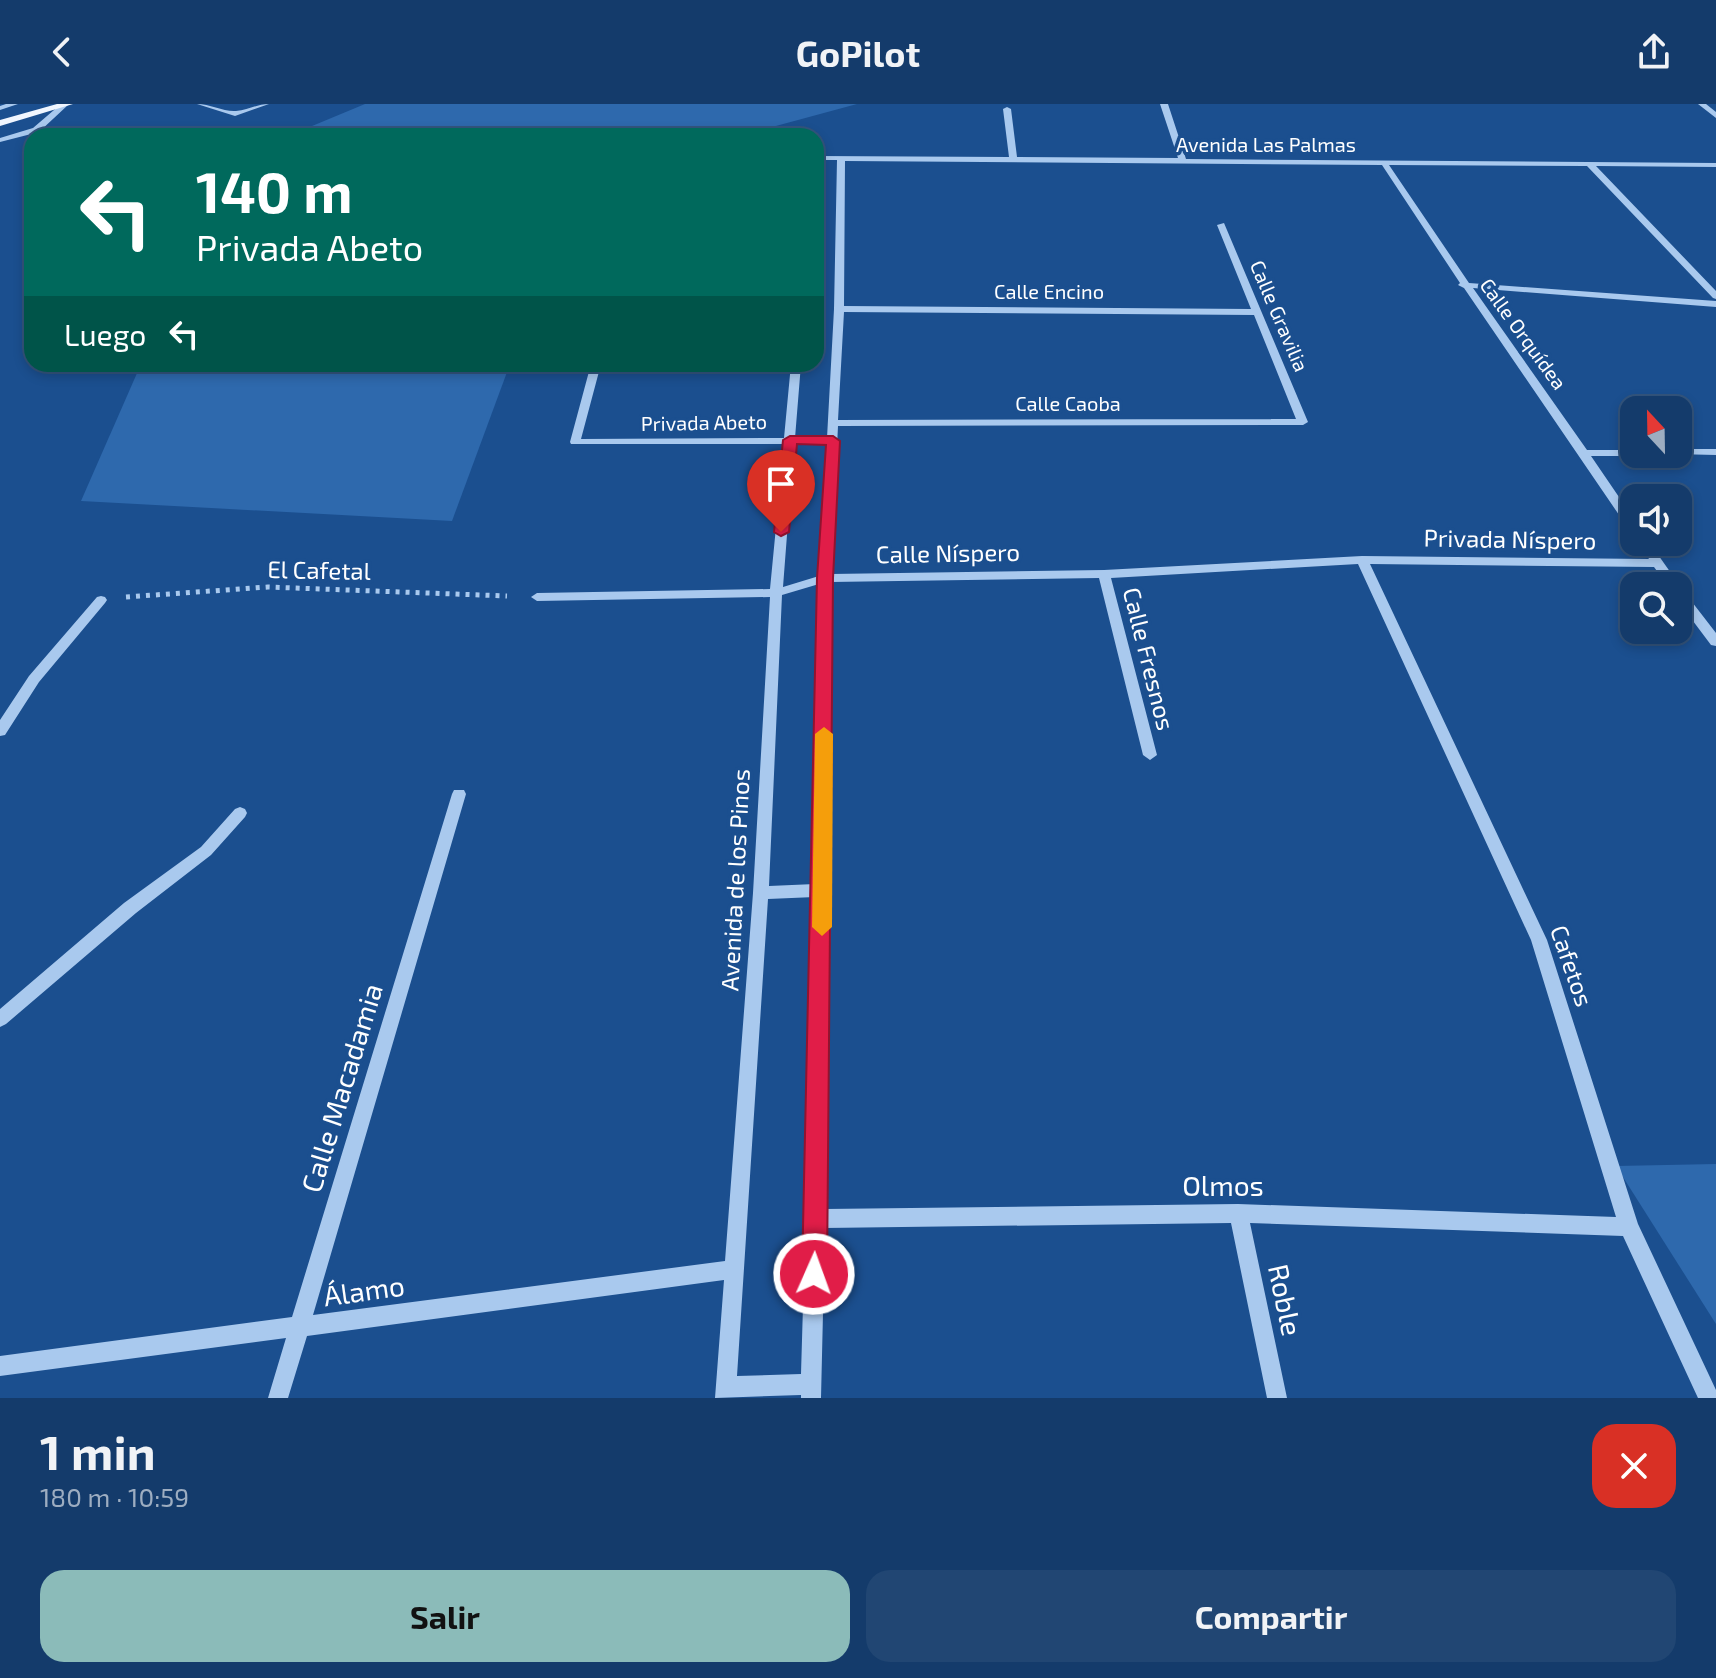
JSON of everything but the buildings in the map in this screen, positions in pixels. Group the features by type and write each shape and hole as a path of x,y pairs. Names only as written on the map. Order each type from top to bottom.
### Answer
{"main road":[{"path":"0,123 66,104"}],"street":[{"path":"0,108 14,104"},
{"path":"39,128 66,104"},
{"path":"201,104 235,114 265,104"},
{"path":"1164,104 1183,161"},
{"path":"1702,104 1716,116"},
{"path":"1007,109 1013,159"},
{"path":"0,140 24,140"},
{"name":"Avenida Las Palmas","path":"824,158 1716,165"},
{"path":"725,1393 812,1391 823,890 825,578 839,309 841,158"},
{"name":"Calle Orquídea","path":"1383,161 1463,285 1585,453 1620,507"},
{"path":"1590,165 1716,296"},
{"name":"Calle Gravilia","path":"1221,225 1303,422"},
{"path":"1463,285 1716,304"},
{"name":"Calle Encino","path":"839,309 1258,312"},
{"name":"Privada Abeto","path":"594,372 575,442 833,441"},
{"name":"Avenida de los Pinos","path":"725,1393 761,893 776,593 795,372"},
{"name":"Calle Caoba","path":"834,423 1303,422"},
{"path":"1692,452 1716,452"},
{"path":"1585,453 1620,453"},
{"path":"1652,556 1664,572"},
{"name":"Calle Níspero","path":"537,597 776,593 825,578 1104,574 1362,560"},
{"name":"Privada Níspero","path":"1362,560 1657,563"},
{"name":"Cafetos","path":"1362,560 1539,940 1629,1227 1709,1398"},
{"name":"Calle Fresnos","path":"1104,574 1150,755"},
{"path":"0,731 34,679 101,600"},
{"path":"1692,610 1716,642"},
{"name":"Calle Macadamia","path":"278,1398 459,794"},
{"path":"0,1019 130,908 206,851 240,813"},
{"path":"761,893 823,890"},
{"name":"Olmos","path":"816,1219 1238,1213 1629,1227"},
{"name":"Roble","path":"1238,1213 1277,1398"},
{"name":"Álamo","path":"0,1366 735,1269"}],"path":[{"name":"El Cafetal","path":"101,600 170,590 320,586 537,597"}],"shaded area":[{"path":"365,104 857,104 769,128 307,128"},
{"path":"137,372 507,372 452,521 81,501"},
{"path":"1716,1164 1716,1324 1616,1166"}],"slow traffic":[{"path":"822,927 824,734"}],"route":[{"path":"781,532 790,440 833,441 825,578 823,890 814,1274"}]}
